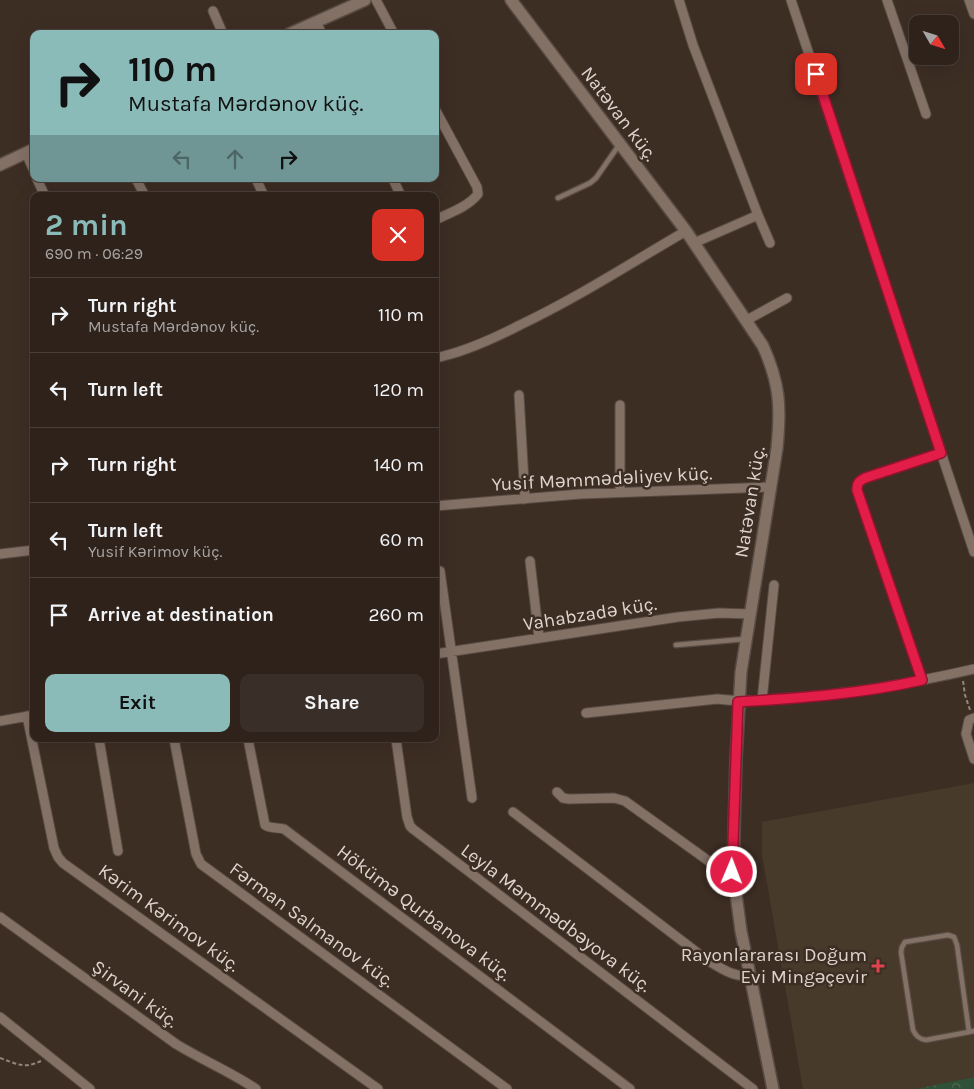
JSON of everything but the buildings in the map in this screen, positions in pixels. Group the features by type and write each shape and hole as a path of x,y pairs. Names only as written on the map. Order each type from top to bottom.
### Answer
{"street":[{"path":"299,30 366,0"},
{"path":"376,0 392,30"},
{"name":"Natəvan küç.","path":"511,0 686,231 747,320 763,346 772,366 780,400 779,429 738,702 732,872 750,976 774,1089"},
{"path":"679,0 694,45 770,243"},
{"path":"791,0 974,552"},
{"path":"887,0 926,114"},
{"path":"969,0 974,14"},
{"path":"213,11 221,30"},
{"path":"316,22 320,30"},
{"path":"439,116 477,187 478,194 466,205 439,218"},
{"path":"0,165 30,151"},
{"path":"694,244 758,215"},
{"path":"439,357 453,354 492,339 555,308 686,231"},
{"path":"747,320 787,298"},
{"path":"519,395 525,499"},
{"path":"620,405 620,492"},
{"path":"922,680 857,490 857,485 859,481 865,478 941,453"},
{"name":"Yusif Məmmədəliyev küç.","path":"439,506 620,492 771,487"},
{"path":"0,554 30,550"},
{"path":"530,561 539,638"},
{"path":"440,571 472,798"},
{"path":"762,700 774,585"},
{"name":"Vahabzadə küç.","path":"439,654 678,618 719,613 750,614"},
{"path":"586,712 717,699 738,702 825,696 900,685 974,668"},
{"path":"0,721 30,716"},
{"path":"973,718 966,724 966,734 974,758"},
{"name":"Kərim Kərimov küç.","path":"35,742 54,848 58,857 378,1089"},
{"path":"100,742 118,851"},
{"name":"Fərman Salmanov küç.","path":"175,742 196,854 202,864 507,1089"},
{"name":"Hökümə Qurbanova küç.","path":"249,742 265,825 270,828 284,829 630,1089"},
{"name":"Leyla Məmmədbəyova küç.","path":"396,742 407,817 413,829 753,1089"},
{"path":"557,792 563,798 569,800 614,798 625,801 717,867 732,872"},
{"path":"513,812 707,960 739,977 750,976"},
{"name":"Şirvani küç.","path":"0,917 176,1044 256,1089"},
{"path":"0,1017 90,1089"}],"lane":[{"path":"558,198 590,183 596,178 620,144"},
{"path":"676,645 746,639"},
{"path":"948,936 954,937 957,944 972,1032 926,1040 916,1036 912,1030 901,952 906,942 948,936"}],"path":[{"path":"962,671 965,695 973,718"},
{"path":"0,1058 21,1066 34,1064 50,1057"}],"shaded area":[{"name":"Rayonlararası Doğum Evi Mingəçevir","path":"974,783 974,1077 915,1089 803,1089 762,855 762,822"}],"green space":[{"path":"974,1077 974,1089 915,1089"}],"place":[{"name":"Rayonlararası Doğum Evi Mingəçevir","path":"878,966"}],"route":[{"path":"732,872 738,702 825,696 922,680 857,490 857,485 859,481 865,478 941,453 816,74"}]}
